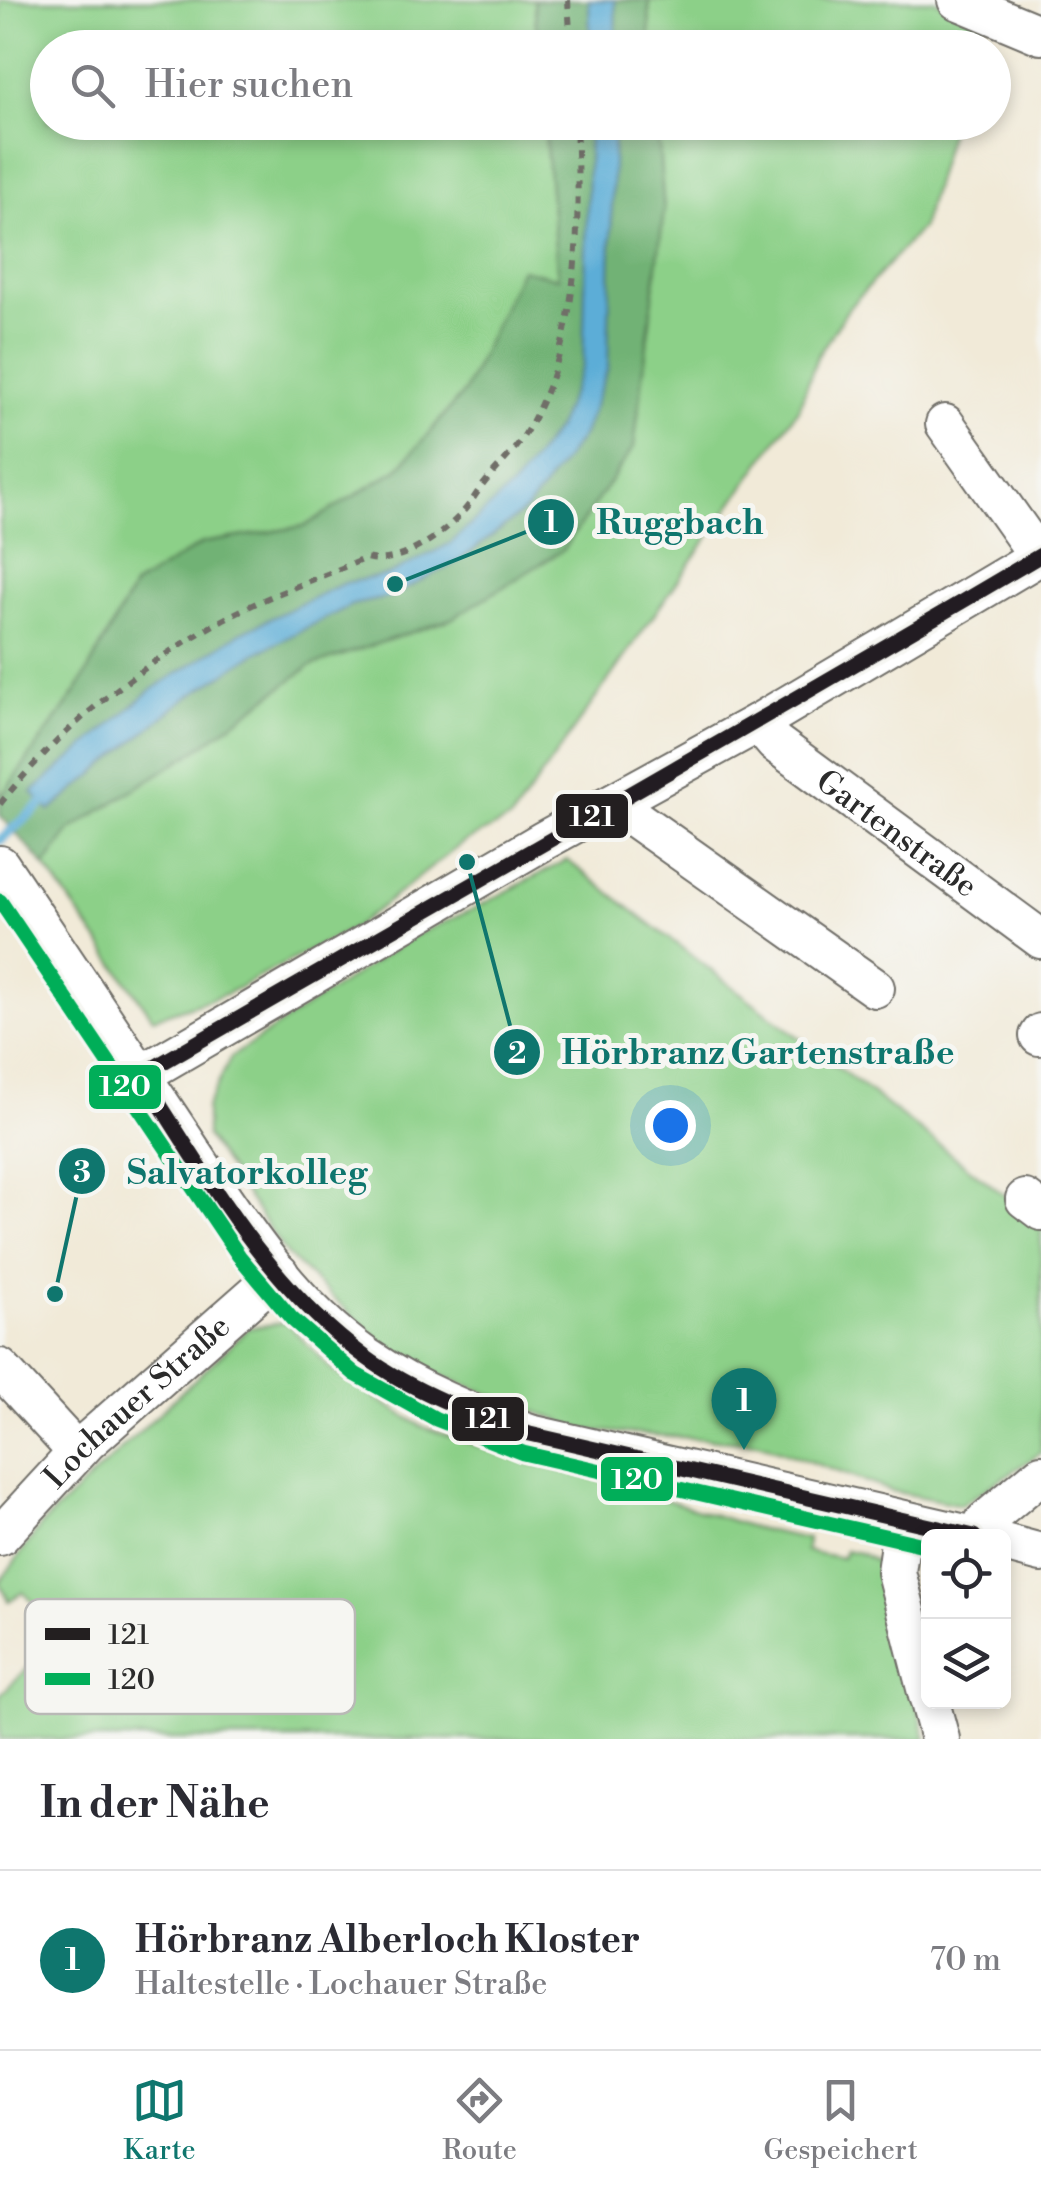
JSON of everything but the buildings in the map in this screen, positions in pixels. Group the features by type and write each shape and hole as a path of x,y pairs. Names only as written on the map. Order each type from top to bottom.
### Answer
{"street":[{"path":"957,0 1041,34"},
{"path":"142,1075 612,802 1035,567 945,424"},
{"name":"Gartenstraße","path":"758,724 775,743 1041,940"},
{"path":"612,802 875,988"},
{"path":"4,870 232,1212 278,1274 322,1321 364,1356 458,1410 530,1434 939,1529"},
{"name":"Lochauer Straße","path":"0,1536 77,1452 278,1274"},
{"path":"0,1368 77,1452"},
{"path":"980,1529 1041,1474"},
{"path":"902,1522 896,1572 921,1668"},
{"path":"1011,1545 1041,1553"},
{"path":"932,1709 940,1739"}],"path":[{"path":"568,0 570,30"},
{"path":"0,804 22,776 100,700 225,618 366,558 388,560 437,536 464,513 526,432 559,350 574,288 576,140"}],"green space":[{"path":"0,0 534,0 537,30 30,30 30,140 546,140 558,279 521,270 464,392 398,469 305,526 203,543 134,586 78,689 0,798"},
{"path":"534,0 649,0 650,30 537,30"},
{"path":"649,0 935,0 982,21 979,30 650,30"},
{"path":"546,140 658,140 664,211 634,447 563,550 451,619 310,666 199,748 70,830 45,866 0,815 0,798 78,689 134,586 203,543 305,526 398,469 464,392 521,269 558,278"},
{"path":"658,140 947,140 922,227 848,309 817,357 799,408 511,819 464,842 355,927 226,994 153,1018 45,866 70,830 199,748 310,666 451,619 664,211"},
{"path":"567,860 1041,1223 1041,1453 961,1505 891,1491 758,1443 584,1430 400,1360 287,1255 206,1136 206,1108 231,1057 415,935"},
{"path":"286,1322 333,1371 421,1426 521,1461 617,1484 755,1528 807,1539 806,1551 842,1558 845,1550 860,1553 883,1566 926,1739 0,1739 0,1695 25,1670 25,1714 355,1714 355,1599 30,1599 23,1592 9,1601 0,1582 42,1524 249,1328"}],"water":[{"path":"589,0 615,0 616,30 590,30"},
{"path":"589,140 614,140 608,368 583,435 527,509 459,561 390,597 352,605 253,655 182,701 50,811 32,792 150,691 240,633 344,583 388,575 451,543 516,483 557,428 583,365"}],"waterway":[{"path":"0,840 52,795"}],"transit line":[{"name":"121","path":"141,1075 1041,555"},
{"name":"120","path":"0,901 239,1256 292,1319 355,1374 436,1419 523,1453 921,1544"},
{"name":"121","path":"141,1075 240,1226 297,1296 364,1356 403,1381 530,1434 944,1529"}],"place":[{"name":"Ruggbach","path":"395,584"},
{"name":"Hörbranz Gartenstraße","path":"467,862"},
{"name":"Salvatorkolleg","path":"55,1294"},
{"name":"Hörbranz Alberloch Kloster","path":"744,1450"}]}
